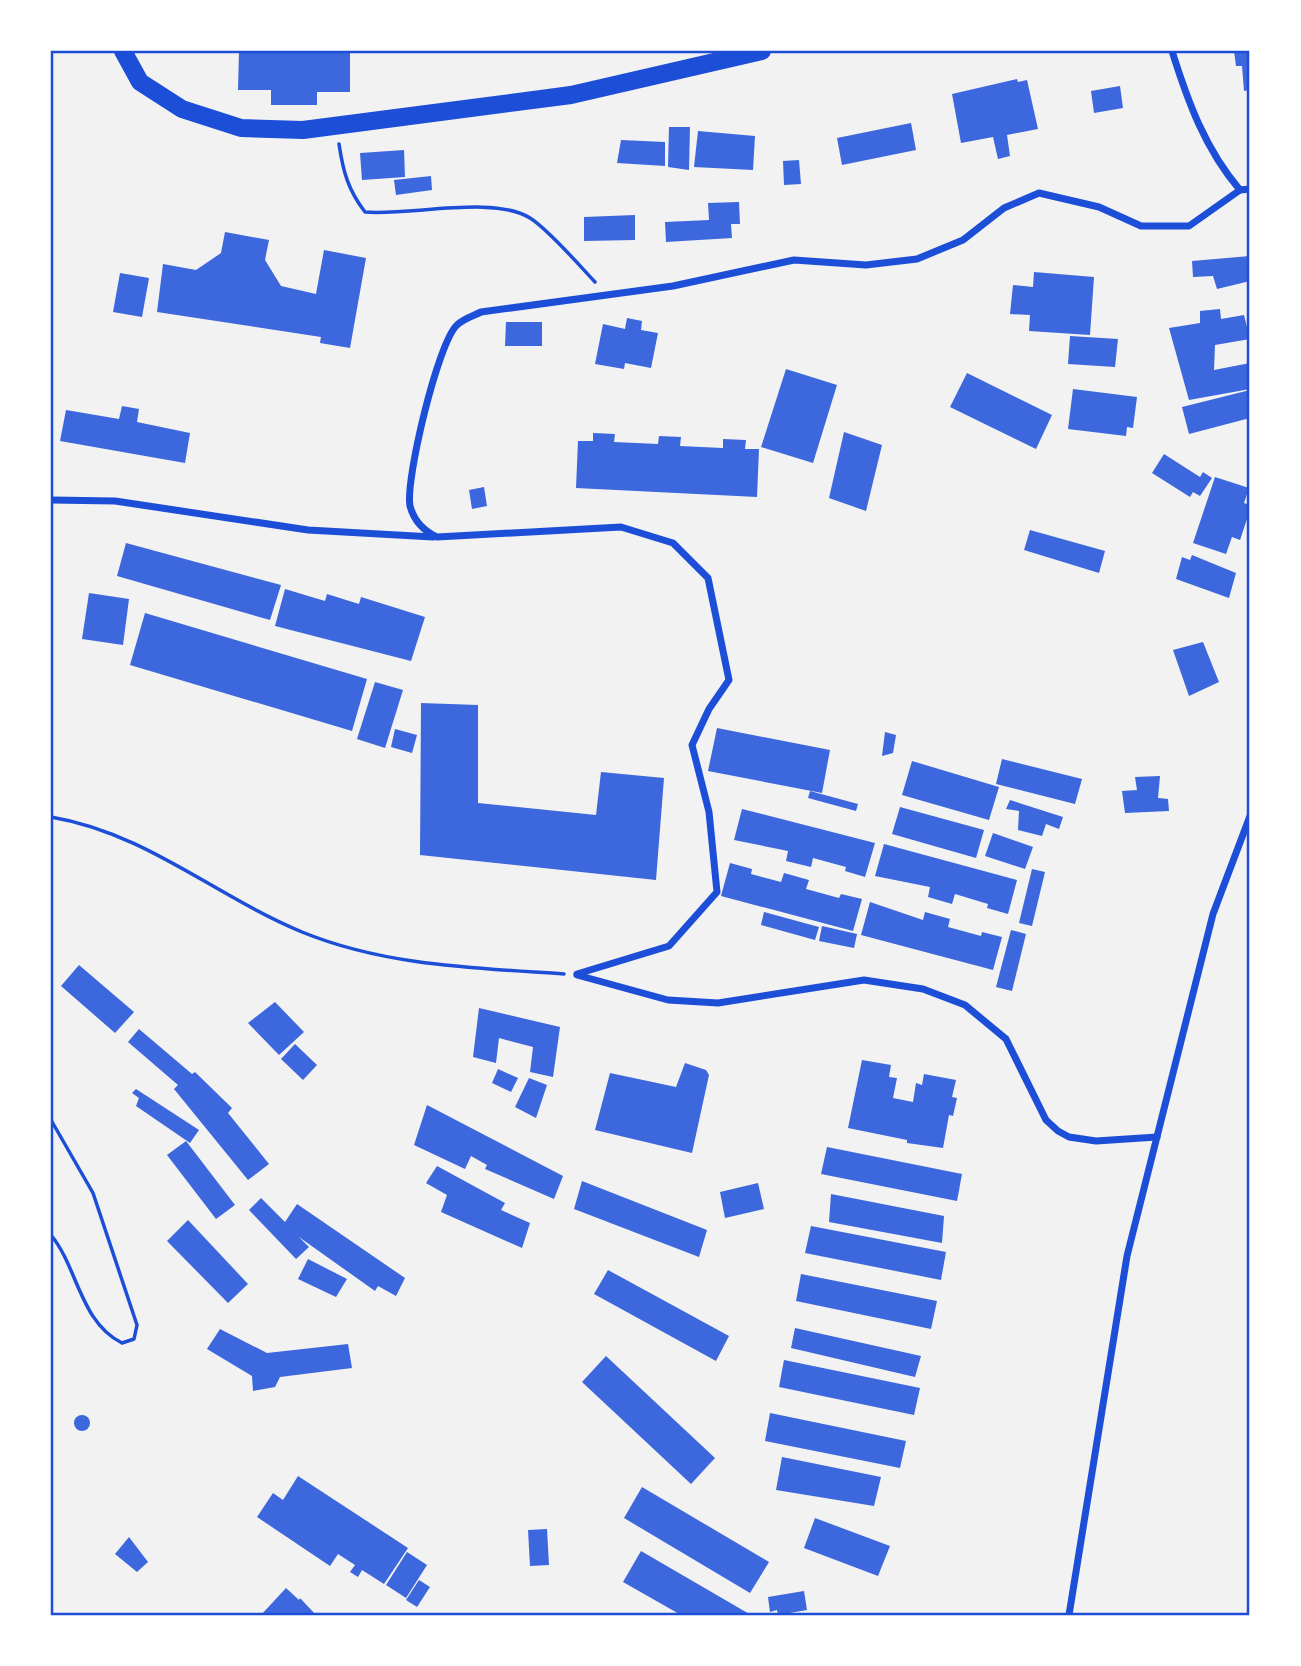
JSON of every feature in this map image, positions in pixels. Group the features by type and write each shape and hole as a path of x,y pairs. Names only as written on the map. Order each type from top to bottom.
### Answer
{"main road":[{"path":"123,51 140,82 182,109 241,128 303,130 571,94 762,51"}],"street":[{"path":"1172,51 1192,113 1222,170 1240,190"},
{"path":"437,537 423,530 410,507 410,479 438,365 456,325 481,312 673,286 794,260 866,265 917,259 962,240 1004,208 1039,193 1099,207 1141,226 1189,226 1240,190 1250,189"},
{"path":"51,500 115,501 309,530 437,537 621,527 673,543 708,578 729,680 692,745 709,812 717,892 670,946 576,974"},
{"path":"1069,1615 1127,1256 1213,914 1250,816"},
{"path":"576,974 668,1000 718,1003 864,980 923,989 965,1005 1006,1038 1046,1120 1058,1131 1096,1141 1157,1137"}],"path":[{"path":"337,125 343,173 352,195 365,212 387,214 483,206 529,217 609,295"},
{"path":"51,817 91,826 129,839 257,911 326,941 422,963 576,974"},
{"path":"51,1121 93,1193 137,1325 134,1339 122,1343 112,1338 99,1322 78,1290 64,1254 51,1235"}],"building":[{"path":"239,51 350,51 350,92 317,92 317,105 271,105 271,90 238,90"},
{"path":"1234,51 1250,51 1250,90 1244,91 1242,66 1236,66"},
{"path":"1017,79 1018,82 1027,80 1038,129 1007,135 1010,156 998,159 993,137 961,143 952,94"},
{"path":"1120,86 1123,108 1094,113 1091,91"},
{"path":"911,123 916,150 842,165 837,138"},
{"path":"669,127 690,127 689,170 668,167"},
{"path":"698,131 755,136 753,170 694,167"},
{"path":"621,140 665,142 665,166 617,163"},
{"path":"404,150 405,177 362,180 360,153"},
{"path":"799,160 801,184 784,185 783,161"},
{"path":"431,176 432,190 396,195 394,180"},
{"path":"739,202 740,224 731,224 732,238 666,242 665,222 709,220 708,203"},
{"path":"635,215 635,240 584,241 584,217"},
{"path":"225,232 269,240 265,260 281,286 316,294 324,250 366,258 350,348 320,343 321,337 157,312 163,264 196,270 221,253"},
{"path":"1250,256 1250,281 1217,289 1213,276 1193,277 1192,261"},
{"path":"1034,272 1094,277 1090,335 1029,331 1030,315 1010,314 1013,285 1033,287"},
{"path":"120,273 149,278 142,317 113,312"},
{"path":"1220,309 1221,319 1244,315 1250,339 1215,345 1214,370 1250,363 1250,389 1189,400 1169,328 1200,323 1200,311"},
{"path":"627,318 642,321 641,330 658,333 651,368 625,363 624,369 595,364 603,324 625,329"},
{"path":"506,322 542,322 542,346 505,346"},
{"path":"1070,336 1118,339 1115,367 1068,364"},
{"path":"786,369 837,385 813,463 761,447"},
{"path":"967,373 1052,415 1036,449 950,407"},
{"path":"1073,389 1137,397 1133,428 1127,427 1126,436 1068,429"},
{"path":"1250,390 1250,418 1189,434 1182,407"},
{"path":"122,406 139,409 137,422 190,433 185,463 60,441 66,410 119,419"},
{"path":"844,432 882,445 866,511 829,498"},
{"path":"593,433 615,434 614,442 658,444 659,436 681,437 680,446 723,448 723,439 746,440 745,449 759,449 757,497 576,488 578,441 593,441"},
{"path":"1164,454 1200,477 1203,472 1212,478 1200,496 1193,492 1190,497 1152,473"},
{"path":"1215,477 1249,488 1244,503 1250,505 1250,510 1240,540 1232,537 1226,554 1193,543"},
{"path":"484,487 487,506 472,509 469,490"},
{"path":"1030,530 1105,551 1099,573 1024,550"},
{"path":"126,543 281,585 270,620 117,576"},
{"path":"1192,555 1236,573 1229,598 1176,579 1182,557 1190,560"},
{"path":"285,589 325,601 327,594 359,604 361,597 425,617 411,661 275,626"},
{"path":"89,593 129,599 123,645 82,639"},
{"path":"145,613 367,679 352,731 130,665"},
{"path":"1203,642 1219,682 1189,696 1173,650"},
{"path":"375,682 403,690 385,748 357,739"},
{"path":"421,703 478,705 478,803 596,815 601,772 664,778 656,880 420,855"},
{"path":"717,728 830,750 822,793 708,771"},
{"path":"395,729 417,735 412,753 391,747"},
{"path":"885,732 896,735 893,753 882,756"},
{"path":"1002,759 1082,779 1075,804 996,784"},
{"path":"912,761 999,787 989,820 902,795"},
{"path":"1160,776 1158,798 1168,799 1169,811 1125,813 1122,791 1137,790 1135,777"},
{"path":"810,791 858,804 856,811 808,798"},
{"path":"1010,800 1063,817 1059,829 1046,824 1042,836 1018,830 1019,811 1006,809"},
{"path":"900,807 984,830 976,858 892,834"},
{"path":"742,809 875,843 865,877 845,871 846,867 813,858 811,867 786,861 788,851 734,840"},
{"path":"993,833 1033,847 1025,869 985,856"},
{"path":"884,844 1017,880 1008,914 987,908 988,904 955,894 952,904 928,897 930,887 875,876"},
{"path":"730,863 752,869 751,874 781,882 784,873 809,880 806,889 839,898 841,894 862,899 853,931 721,896"},
{"path":"1032,869 1045,872 1032,926 1019,923"},
{"path":"870,902 923,920 925,912 950,919 948,927 981,936 982,932 1002,937 993,970 861,935"},
{"path":"764,912 819,927 815,940 761,925"},
{"path":"822,926 857,934 854,948 819,941"},
{"path":"1011,930 1026,934 1012,991 996,987"},
{"path":"79,965 134,1012 115,1033 61,986"},
{"path":"275,1002 304,1032 279,1055 248,1023"},
{"path":"479,1008 560,1027 553,1077 530,1072 533,1047 499,1038 496,1063 473,1057"},
{"path":"139,1029 192,1074 195,1072 232,1108 228,1113 269,1164 248,1180 174,1089 178,1085 128,1042"},
{"path":"295,1044 317,1065 303,1080 281,1059"},
{"path":"862,1060 891,1065 889,1077 897,1078 893,1098 913,1102 916,1083 922,1085 924,1074 956,1080 952,1097 957,1098 953,1116 949,1115 943,1148 907,1143 907,1140 848,1128"},
{"path":"685,1063 706,1070 709,1075 692,1153 595,1130 610,1073 676,1087"},
{"path":"498,1069 518,1078 511,1092 492,1083"},
{"path":"529,1078 547,1085 536,1118 515,1107"},
{"path":"136,1089 199,1130 190,1143 136,1106 139,1098 132,1093"},
{"path":"427,1105 563,1176 554,1199 485,1169 487,1165 471,1156 465,1169 414,1145"},
{"path":"186,1141 235,1205 216,1219 167,1155"},
{"path":"827,1147 962,1174 957,1201 821,1174"},
{"path":"437,1166 505,1203 501,1210 530,1223 522,1248 441,1212 447,1195 426,1183"},
{"path":"582,1181 707,1230 699,1257 574,1209"},
{"path":"758,1183 764,1209 725,1218 720,1192"},
{"path":"831,1194 944,1216 942,1243 829,1222"},
{"path":"261,1198 285,1222 297,1204 405,1278 396,1296 378,1286 375,1291 299,1237 309,1247 296,1259 249,1210"},
{"path":"188,1220 248,1284 228,1303 167,1241"},
{"path":"811,1226 946,1252 941,1280 805,1253"},
{"path":"308,1259 347,1279 336,1297 298,1279"},
{"path":"608,1270 729,1336 716,1361 594,1294"},
{"path":"801,1274 937,1301 931,1329 796,1301"},
{"path":"795,1328 921,1356 915,1377 791,1348"},
{"path":"220,1329 267,1353 348,1344 352,1368 280,1377 275,1387 253,1391 252,1376 207,1349"},
{"path":"606,1356 715,1458 691,1484 582,1382"},
{"path":"784,1360 920,1388 914,1415 779,1387"},
{"path":"770,1413 906,1441 900,1468 765,1441"},
{"path":"82,1415 90,1423 82,1431 74,1423"},
{"path":"782,1457 881,1477 874,1506 776,1490"},
{"path":"298,1476 408,1548 384,1584 362,1570 358,1577 350,1572 355,1565 338,1554 330,1566 257,1517 273,1493 283,1500"},
{"path":"642,1487 769,1562 750,1593 624,1518"},
{"path":"815,1518 890,1546 878,1576 804,1548"},
{"path":"547,1529 549,1565 530,1566 528,1530"},
{"path":"129,1537 148,1562 137,1572 115,1554"},
{"path":"641,1551 751,1615 681,1615 623,1582"},
{"path":"407,1552 427,1565 406,1598 386,1585"},
{"path":"419,1580 430,1587 417,1607 406,1600"},
{"path":"286,1588 299,1600 300,1598 316,1615 261,1615"},
{"path":"804,1591 807,1610 778,1615 777,1610 770,1612 768,1597"}]}
